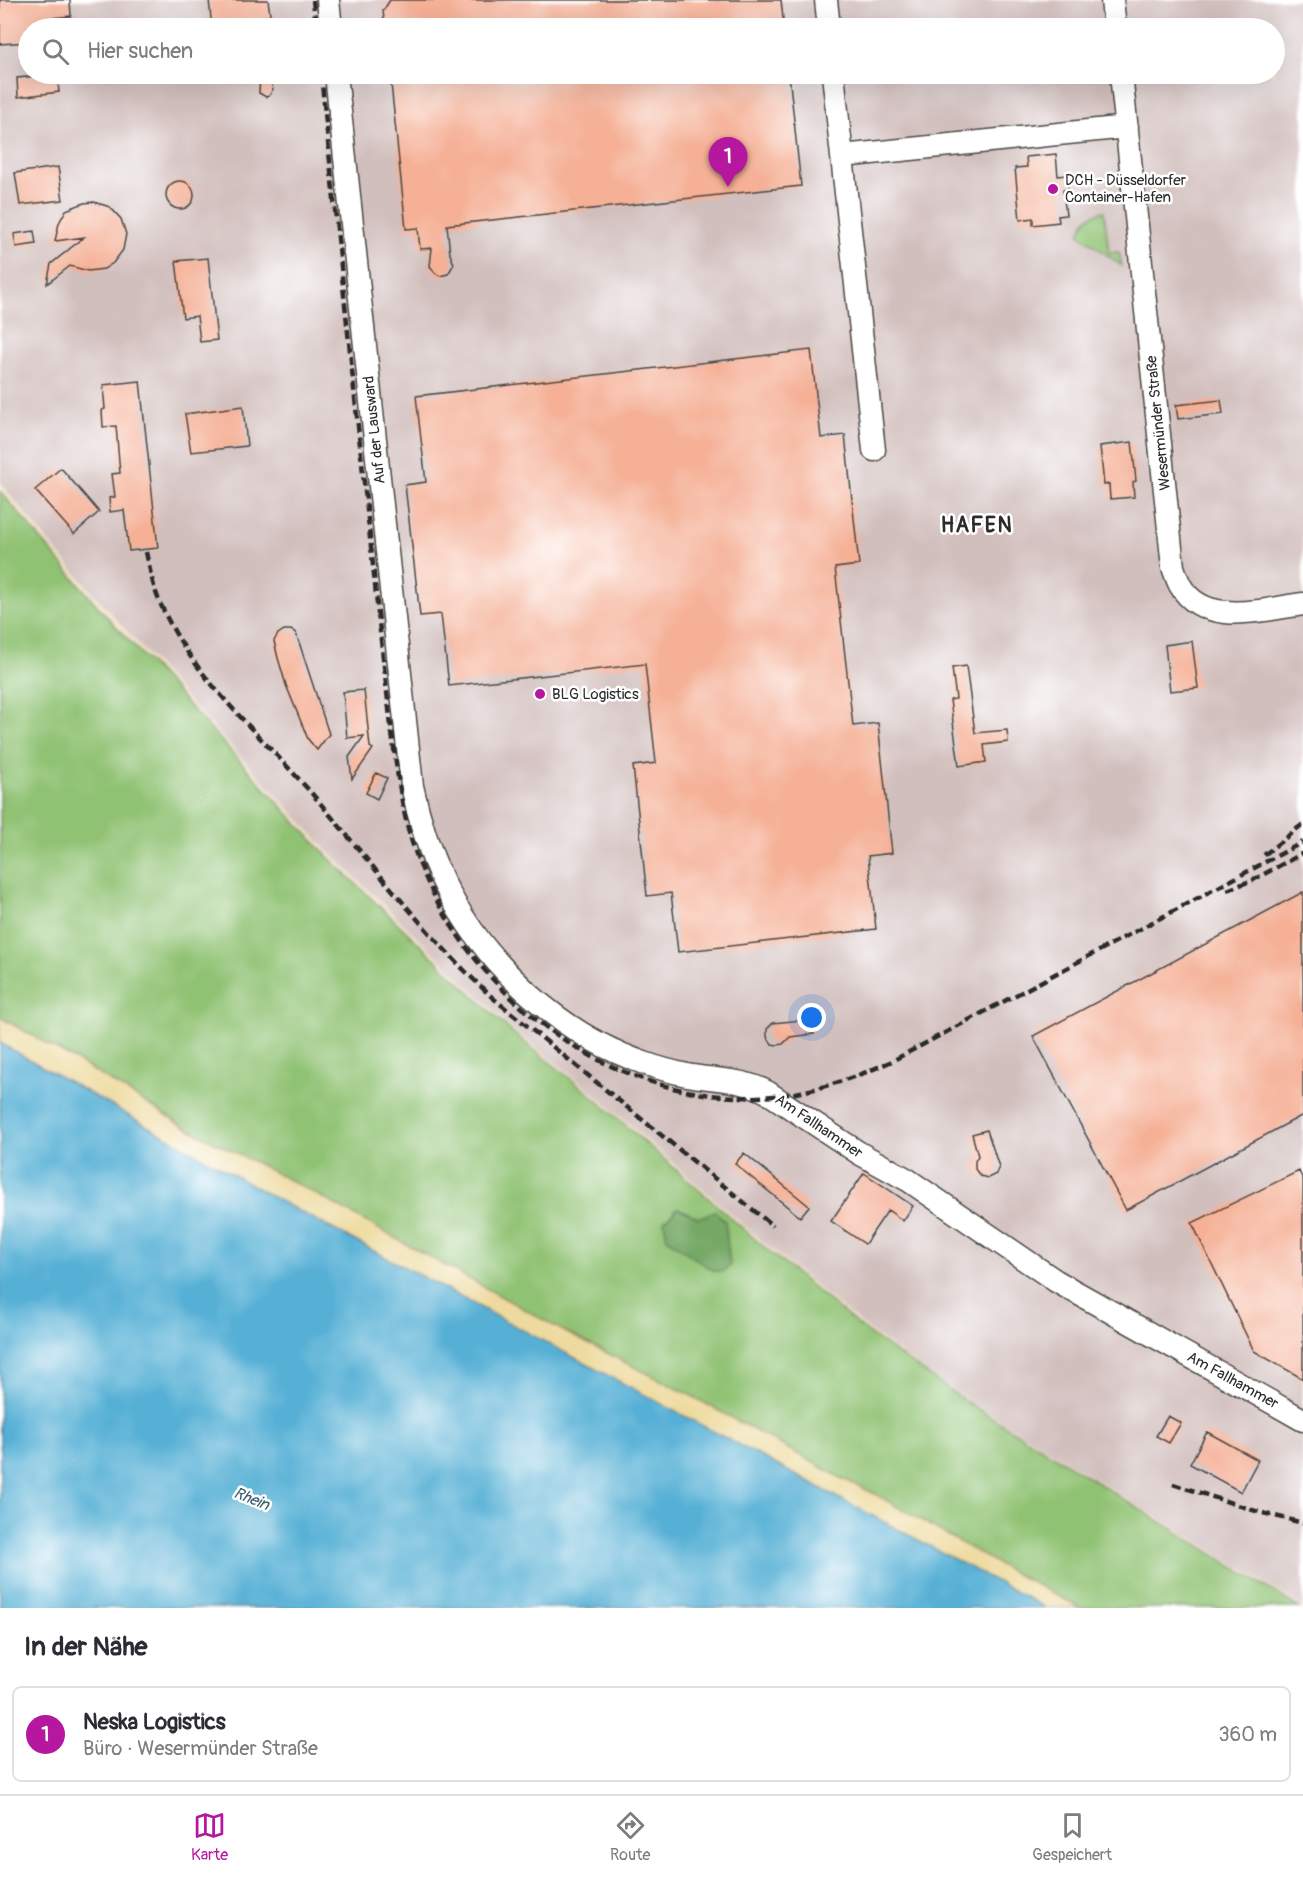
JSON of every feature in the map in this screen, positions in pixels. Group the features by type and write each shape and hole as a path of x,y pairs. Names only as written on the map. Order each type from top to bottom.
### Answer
{"street":[{"path":"328,0 330,18"},
{"path":"826,0 828,18"},
{"path":"1112,0 1114,18"},
{"name":"Auf der Lausward","path":"337,84 412,786"},
{"path":"834,84 874,450"},
{"name":"Wesermünder Straße","path":"1122,84 1173,567 1180,586 1192,599 1205,608 1229,613 1303,604"},
{"path":"842,156 1127,127"},
{"name":"Am Fallhammer","path":"412,786 419,819 444,882 485,946 518,983 545,1008 579,1032 624,1056 687,1075 752,1085 767,1092 859,1153 908,1180 1056,1281 1303,1420"}],"shaded area":[{"path":"0,0 1303,0 1303,1607 933,1377 870,1331 764,1243 591,1091 515,1031 332,855 176,687 0,483"}],"green space":[{"path":"1104,211 1109,253 1119,252 1122,266 1079,234 1088,218"},
{"path":"0,491 101,610 329,858 512,1032 590,1094 763,1246 868,1333 967,1402 1300,1608 1081,1608 1008,1570 873,1493 841,1478 690,1395 567,1333 301,1186 185,1127 0,1017"},
{"path":"678,1208 699,1218 715,1211 725,1221 730,1265 724,1271 713,1271 667,1238 664,1221"}],"sand":[{"path":"0,1017 185,1127 301,1186 567,1333 690,1395 841,1478 873,1493 1008,1570 1081,1608 1046,1608 289,1206 0,1043"}],"water":[{"name":"Rhein","path":"0,1043 289,1206 1046,1608 0,1608"}],"building":[{"path":"0,0 70,0 71,16 18,18 18,43 0,44"},
{"path":"209,0 268,0 271,18 211,18"},
{"path":"390,0 781,0 783,18 384,18 383,11"},
{"path":"17,78 18,84 58,84 59,92 18,97"},
{"path":"259,84 272,84 273,89 269,96 266,97 259,93"},
{"path":"391,84 790,84 801,186 447,225 450,254 454,264 448,274 440,276 430,266 432,248 420,249 418,228 406,229"},
{"path":"1056,154 1058,176 1066,175 1068,189 1063,190 1066,215 1058,216 1059,222 1033,225 1033,218 1020,220 1015,168 1027,167 1026,157"},
{"path":"58,167 63,200 20,205 15,173"},
{"path":"180,181 190,185 194,195 190,205 180,209 170,205 166,195 170,185"},
{"path":"94,202 110,207 121,219 126,234 123,250 113,263 104,269 88,271 70,266 47,284 51,264 84,237 55,241 59,223 66,210"},
{"path":"34,231 36,244 16,247 14,234"},
{"path":"208,258 217,340 200,342 197,316 183,318 176,261"},
{"path":"811,350 821,438 845,435 859,565 835,568 853,726 878,723 892,853 868,856 876,929 678,952 671,893 647,896 633,766 656,763 645,664 449,686 441,614 420,616 405,485 426,482 416,396"},
{"path":"140,381 158,548 129,551 124,510 110,512 109,498 115,497 112,474 120,473 116,426 103,427 102,410 105,409 103,385"},
{"path":"1221,400 1223,414 1178,419 1176,405"},
{"path":"243,406 247,446 191,452 185,414"},
{"path":"1132,442 1136,481 1133,482 1134,497 1110,499 1109,484 1104,485 1100,446"},
{"path":"61,468 99,512 74,534 35,490"},
{"path":"284,630 296,633 329,734 317,750 308,739 286,685 278,658 274,641"},
{"path":"1192,641 1198,688 1170,691 1165,645"},
{"path":"966,666 975,733 1007,730 1008,742 984,745 986,762 959,766 950,700 956,699 952,668"},
{"path":"364,690 370,747 373,749 352,779 349,757 364,736 347,738 343,692"},
{"path":"376,773 387,778 377,799 366,793"},
{"path":"1303,892 1303,1115 1126,1210 1033,1036"},
{"path":"812,1019 814,1034 790,1037 783,1044 777,1045 772,1044 767,1037 767,1029 773,1023"},
{"path":"987,1130 999,1167 996,1174 988,1178 980,1176 975,1169 978,1156 972,1134"},
{"path":"744,1153 809,1206 800,1217 735,1164"},
{"path":"1299,1171 1303,1180 1303,1379 1254,1351 1192,1223"},
{"path":"864,1173 913,1206 903,1221 888,1210 865,1244 831,1221"},
{"path":"1168,1416 1181,1423 1169,1443 1156,1436"},
{"path":"1207,1432 1258,1460 1241,1492 1190,1464"}],"railway":[{"path":"313,0 315,18"},
{"path":"322,84 382,650 403,807 416,854 440,906 472,955 511,998 556,1034 606,1064 660,1084 716,1096 774,1096 820,1088 892,1061 1303,842"},
{"path":"146,552 161,605 175,633 212,685 299,779 447,952 493,998 773,1226"},
{"path":"1264,855 1303,824"},
{"path":"1227,890 1253,880 1303,853"},
{"path":"1173,1484 1259,1512 1303,1523"}],"place":[{"name":"Neska Logistics","path":"728,187"},
{"name":"DCH - Düsseldorfer Container-Hafen","path":"1053,189"},
{"name":"BLG Logistics","path":"540,694"}],"district":[{"name":"HAFEN","path":"977,525"}]}
